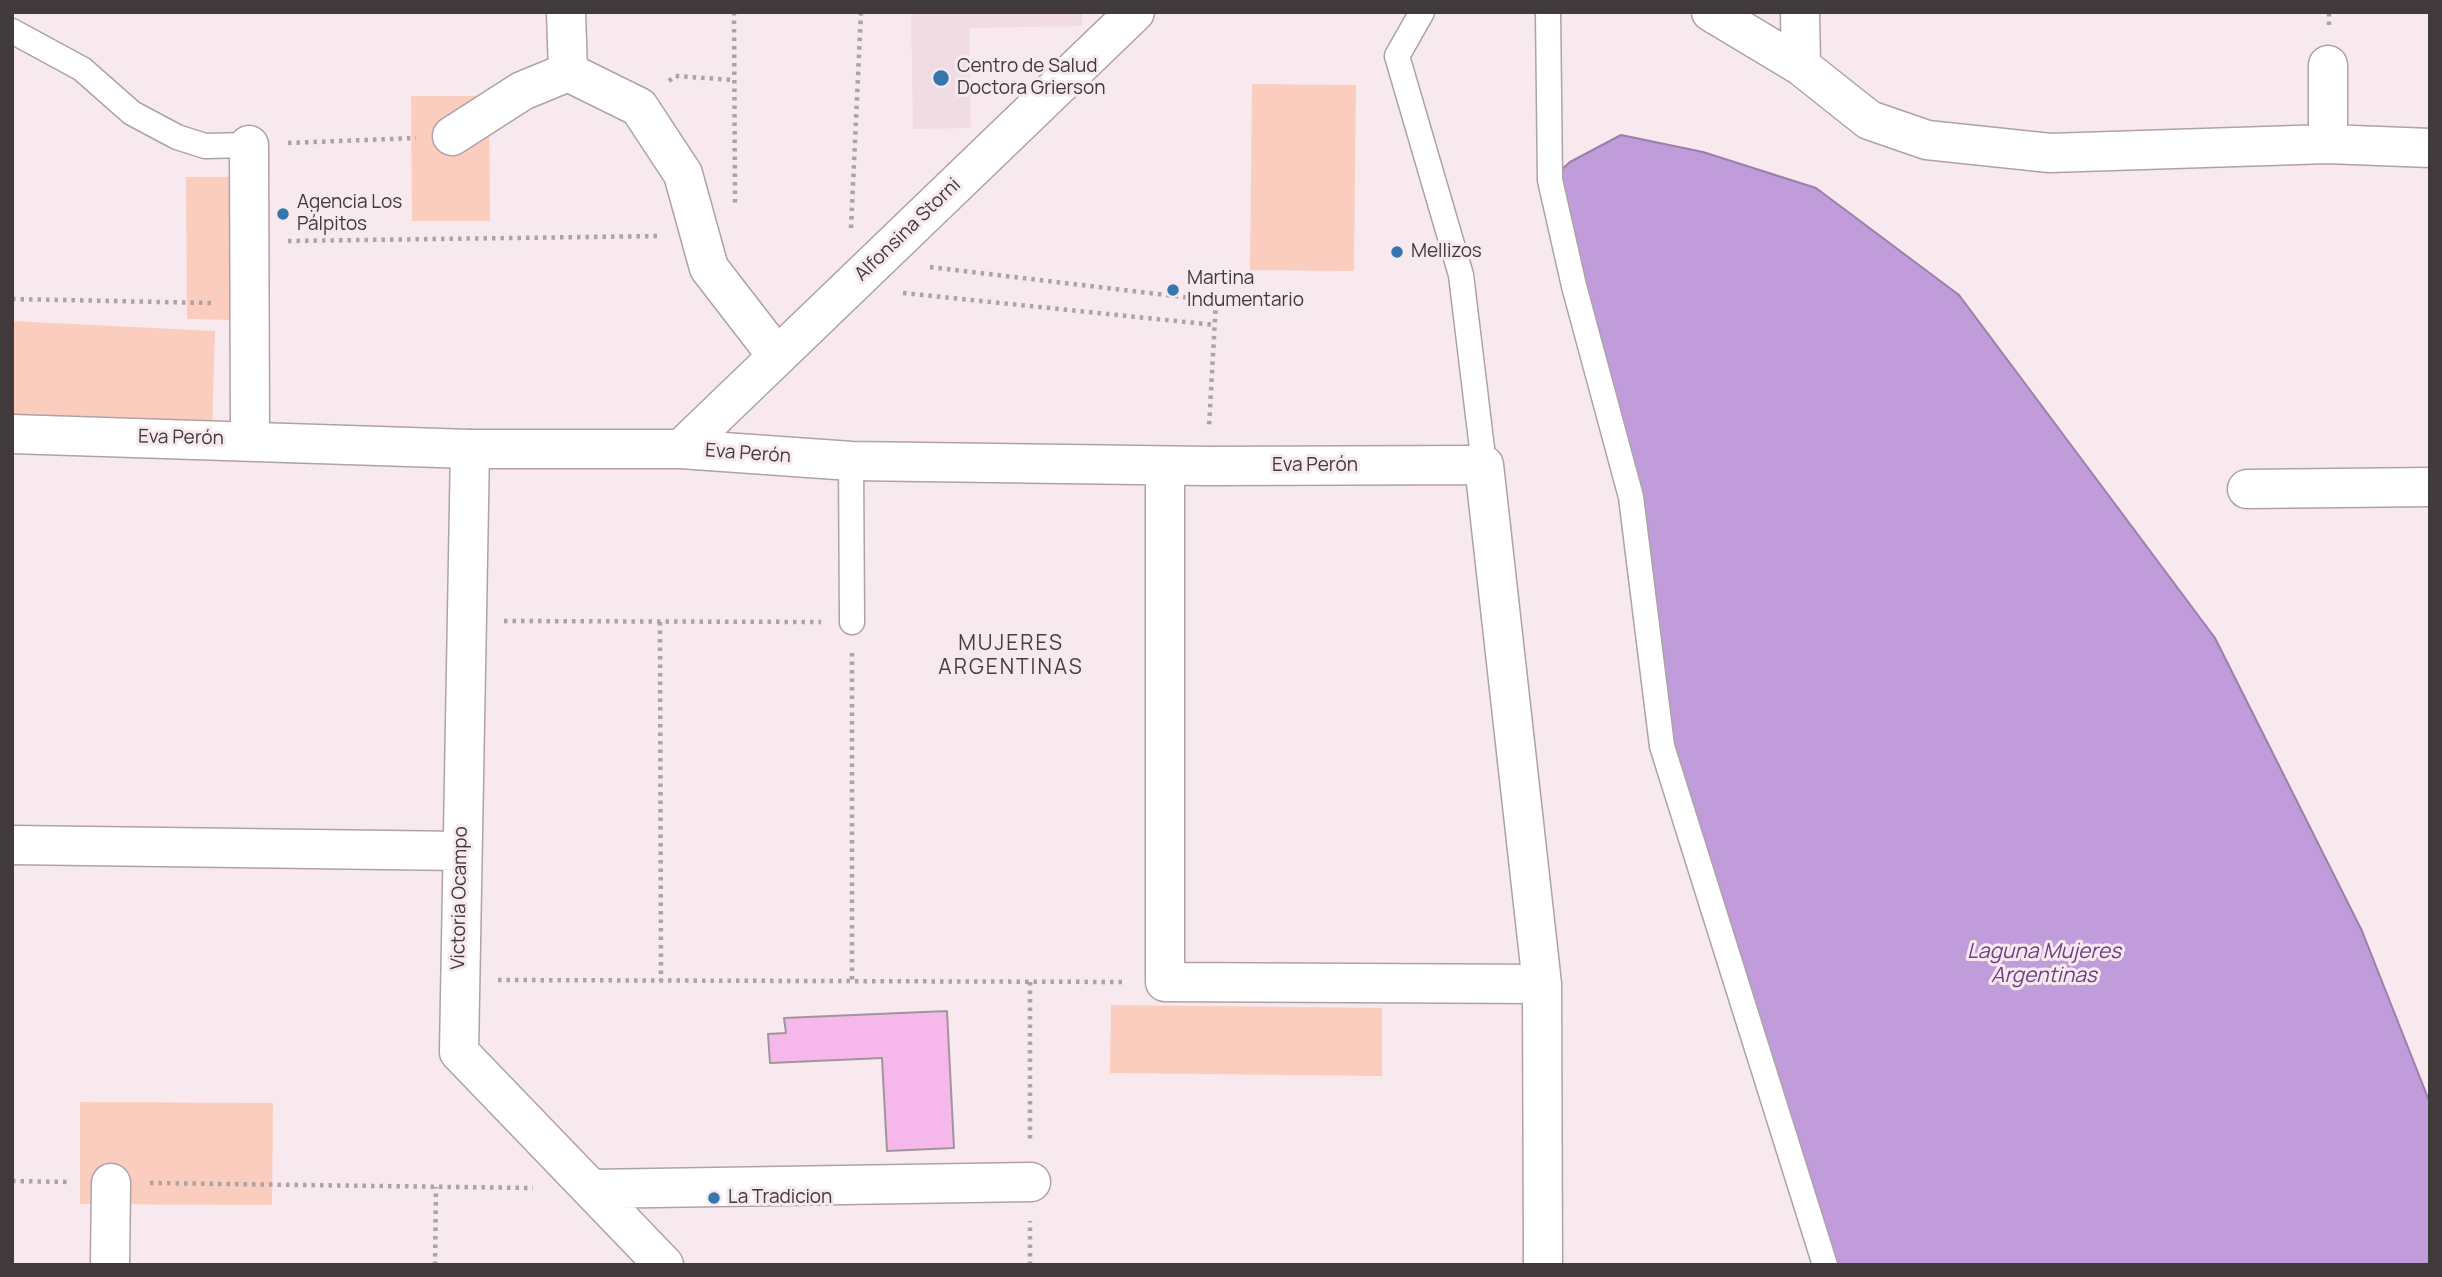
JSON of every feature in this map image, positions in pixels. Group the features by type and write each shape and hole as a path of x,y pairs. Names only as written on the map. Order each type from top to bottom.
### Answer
{"street":[{"path":"566,12 568,72"},
{"name":"Alfonsina Storni","path":"681,449 1135,12"},
{"path":"1711,12 1801,66 1869,120 1927,140 2050,153 2328,144 2430,148"},
{"path":"1800,12 1801,66"},
{"path":"2328,65 2328,144"},
{"path":"452,136 522,91 568,72 639,107 683,174 709,268 777,356"},
{"path":"248,145 250,440"},
{"name":"Eva Perón","path":"12,434 470,449 681,449 851,461 1165,466 1484,464"},
{"name":"Victoria Ocampo","path":"470,449 459,1052 664,1265"},
{"path":"1484,464 1542,984 1543,1265"},
{"path":"1165,466 1165,982 1542,984"},
{"path":"2247,489 2430,487"},
{"path":"12,845 461,851"},
{"path":"590,1189 1031,1182"},
{"path":"110,1265 111,1183"}],"lane":[{"path":"1422,12 1397,57 1461,275 1484,464"},
{"path":"1548,12 1550,180 1574,286 1631,497 1662,746 1825,1265"},
{"path":"12,31 82,69 132,113 177,137 205,146 248,145"},
{"path":"851,461 852,622"}],"path":[{"path":"734,12 734,205"},
{"path":"639,107 675,76 734,80"},
{"path":"248,145 452,136"},
{"path":"248,242 700,236"},
{"path":"877,260 1216,301 1207,466"},
{"path":"12,299 247,304"},
{"path":"466,621 852,622 852,981"},
{"path":"660,622 661,981"},
{"path":"459,980 1165,982"},
{"path":"1030,982 1030,1265"},
{"path":"12,1181 590,1189"},
{"path":"435,1265 436,1187"}],"shaded area":[{"name":"Centro de Salud Doctora Grierson","path":"911,12 1082,12 1082,26 969,28 971,128 913,129"},
{"path":"1252,84 1356,85 1354,271 1250,270"},
{"path":"411,96 489,96 490,221 412,221"},
{"path":"186,177 238,177 238,320 187,319"},
{"path":"12,321 215,331 212,431 12,421"},
{"path":"1111,1005 1382,1008 1382,1076 1110,1073"},
{"path":"80,1102 273,1103 272,1205 80,1204"}],"water":[{"name":"Laguna Mujeres Argentinas","path":"1621,135 1703,152 1816,188 1959,295 2215,638 2362,931 2430,1103 2430,1265 1825,1265 1662,746 1631,497 1550,180 1570,162"}],"building":[{"path":"947,1011 954,1148 887,1151 882,1058 770,1063 768,1034 786,1033 784,1018"}],"place":[{"name":"Centro de Salud Doctora Grierson","path":"941,78"},
{"name":"Agencia Los Pálpitos","path":"283,214"},
{"name":"Mellizos","path":"1397,252"},
{"name":"Martina Indumentario","path":"1173,290"},
{"name":"La Tradicion","path":"714,1198"}],"district":[{"name":"MUJERES ARGENTINAS","path":"1011,656"}]}
